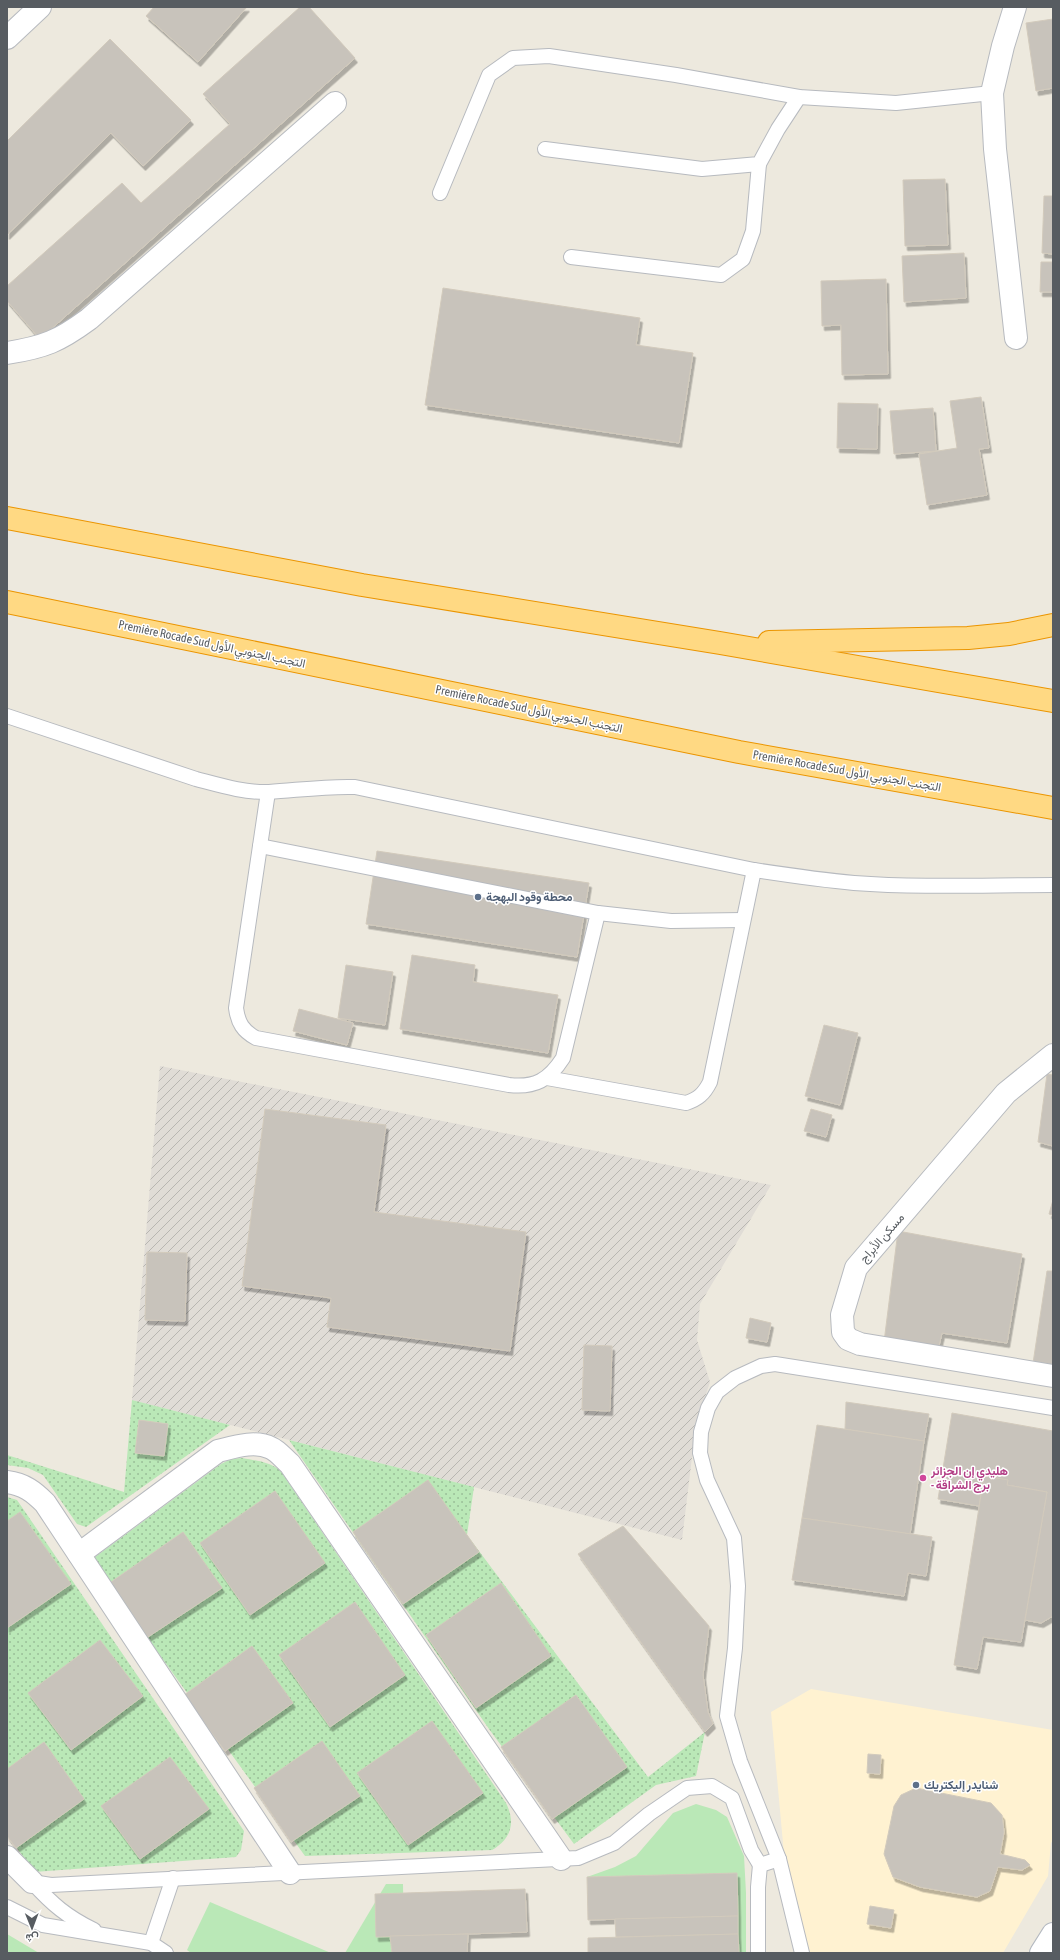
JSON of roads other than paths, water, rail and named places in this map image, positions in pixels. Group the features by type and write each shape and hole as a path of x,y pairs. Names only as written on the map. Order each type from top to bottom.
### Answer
{"highway":[{"path":"7,518 362,585 720,643 1053,701"},
{"name":"Première Rocade Sud التجنب الجنوبي الأول","path":"7,602 739,752 1053,808"},
{"path":"720,643 968,638 1010,634 1053,625"}],"street":[{"path":"7,38 40,7"},
{"path":"1016,7 1003,46 992,93 995,149 1016,338"},
{"path":"7,353 37,348 65,337 89,319 335,103"},
{"name":"مسكن الأبراج","path":"1053,1055 1006,1093 856,1268 842,1315 843,1332 848,1339 860,1344 1053,1376"},
{"path":"79,1554 218,1451 238,1446 251,1445 271,1448 290,1464 561,1858"},
{"path":"7,1482 15,1483 33,1491 45,1504 290,1873"},
{"path":"7,1857 32,1882"},
{"path":"1041,1953 1053,1934"}],"lane":[{"path":"440,193 488,75 513,58 549,56 676,75 799,97 896,103 992,93"},
{"path":"571,257 721,275 743,259 753,231 759,164 778,129 799,97"},
{"path":"545,149 702,169 759,164"},
{"path":"7,716 212,783 243,789 268,792 326,786 355,787 754,870 800,877 877,884 1053,885"},
{"path":"268,792 236,1008 239,1022 248,1034 266,1041 509,1085 522,1086 535,1084 546,1078 556,1069 563,1058 598,913"},
{"path":"260,846 598,913 671,921 744,920"},
{"path":"546,1078 674,1101 686,1102 696,1099 705,1092 710,1082 754,870"},
{"path":"802,1953 779,1859 740,1761 727,1716 735,1648 738,1586 734,1538 707,1480 700,1453 700,1432 708,1408 716,1392 735,1378 761,1366 775,1364 1053,1408"},
{"path":"32,1882 51,1885 578,1858 596,1852 614,1843 649,1814 687,1788 712,1786 732,1798 751,1850 760,1866 758,1887 758,1953"},
{"path":"760,1866 779,1859"},
{"path":"151,1943 173,1878"},
{"path":"32,1882 53,1905 73,1920 106,1935"},
{"path":"7,1907 43,1925 62,1930 106,1935 151,1943 166,1953"}],"place":[{"name":"محطة وقود البهجة","path":"478,897"},
{"name":"هليدي إن الجزائر - برج الشراقة","path":"923,1478"},
{"name":"شنايدر إليكتريك","path":"916,1785"}]}
